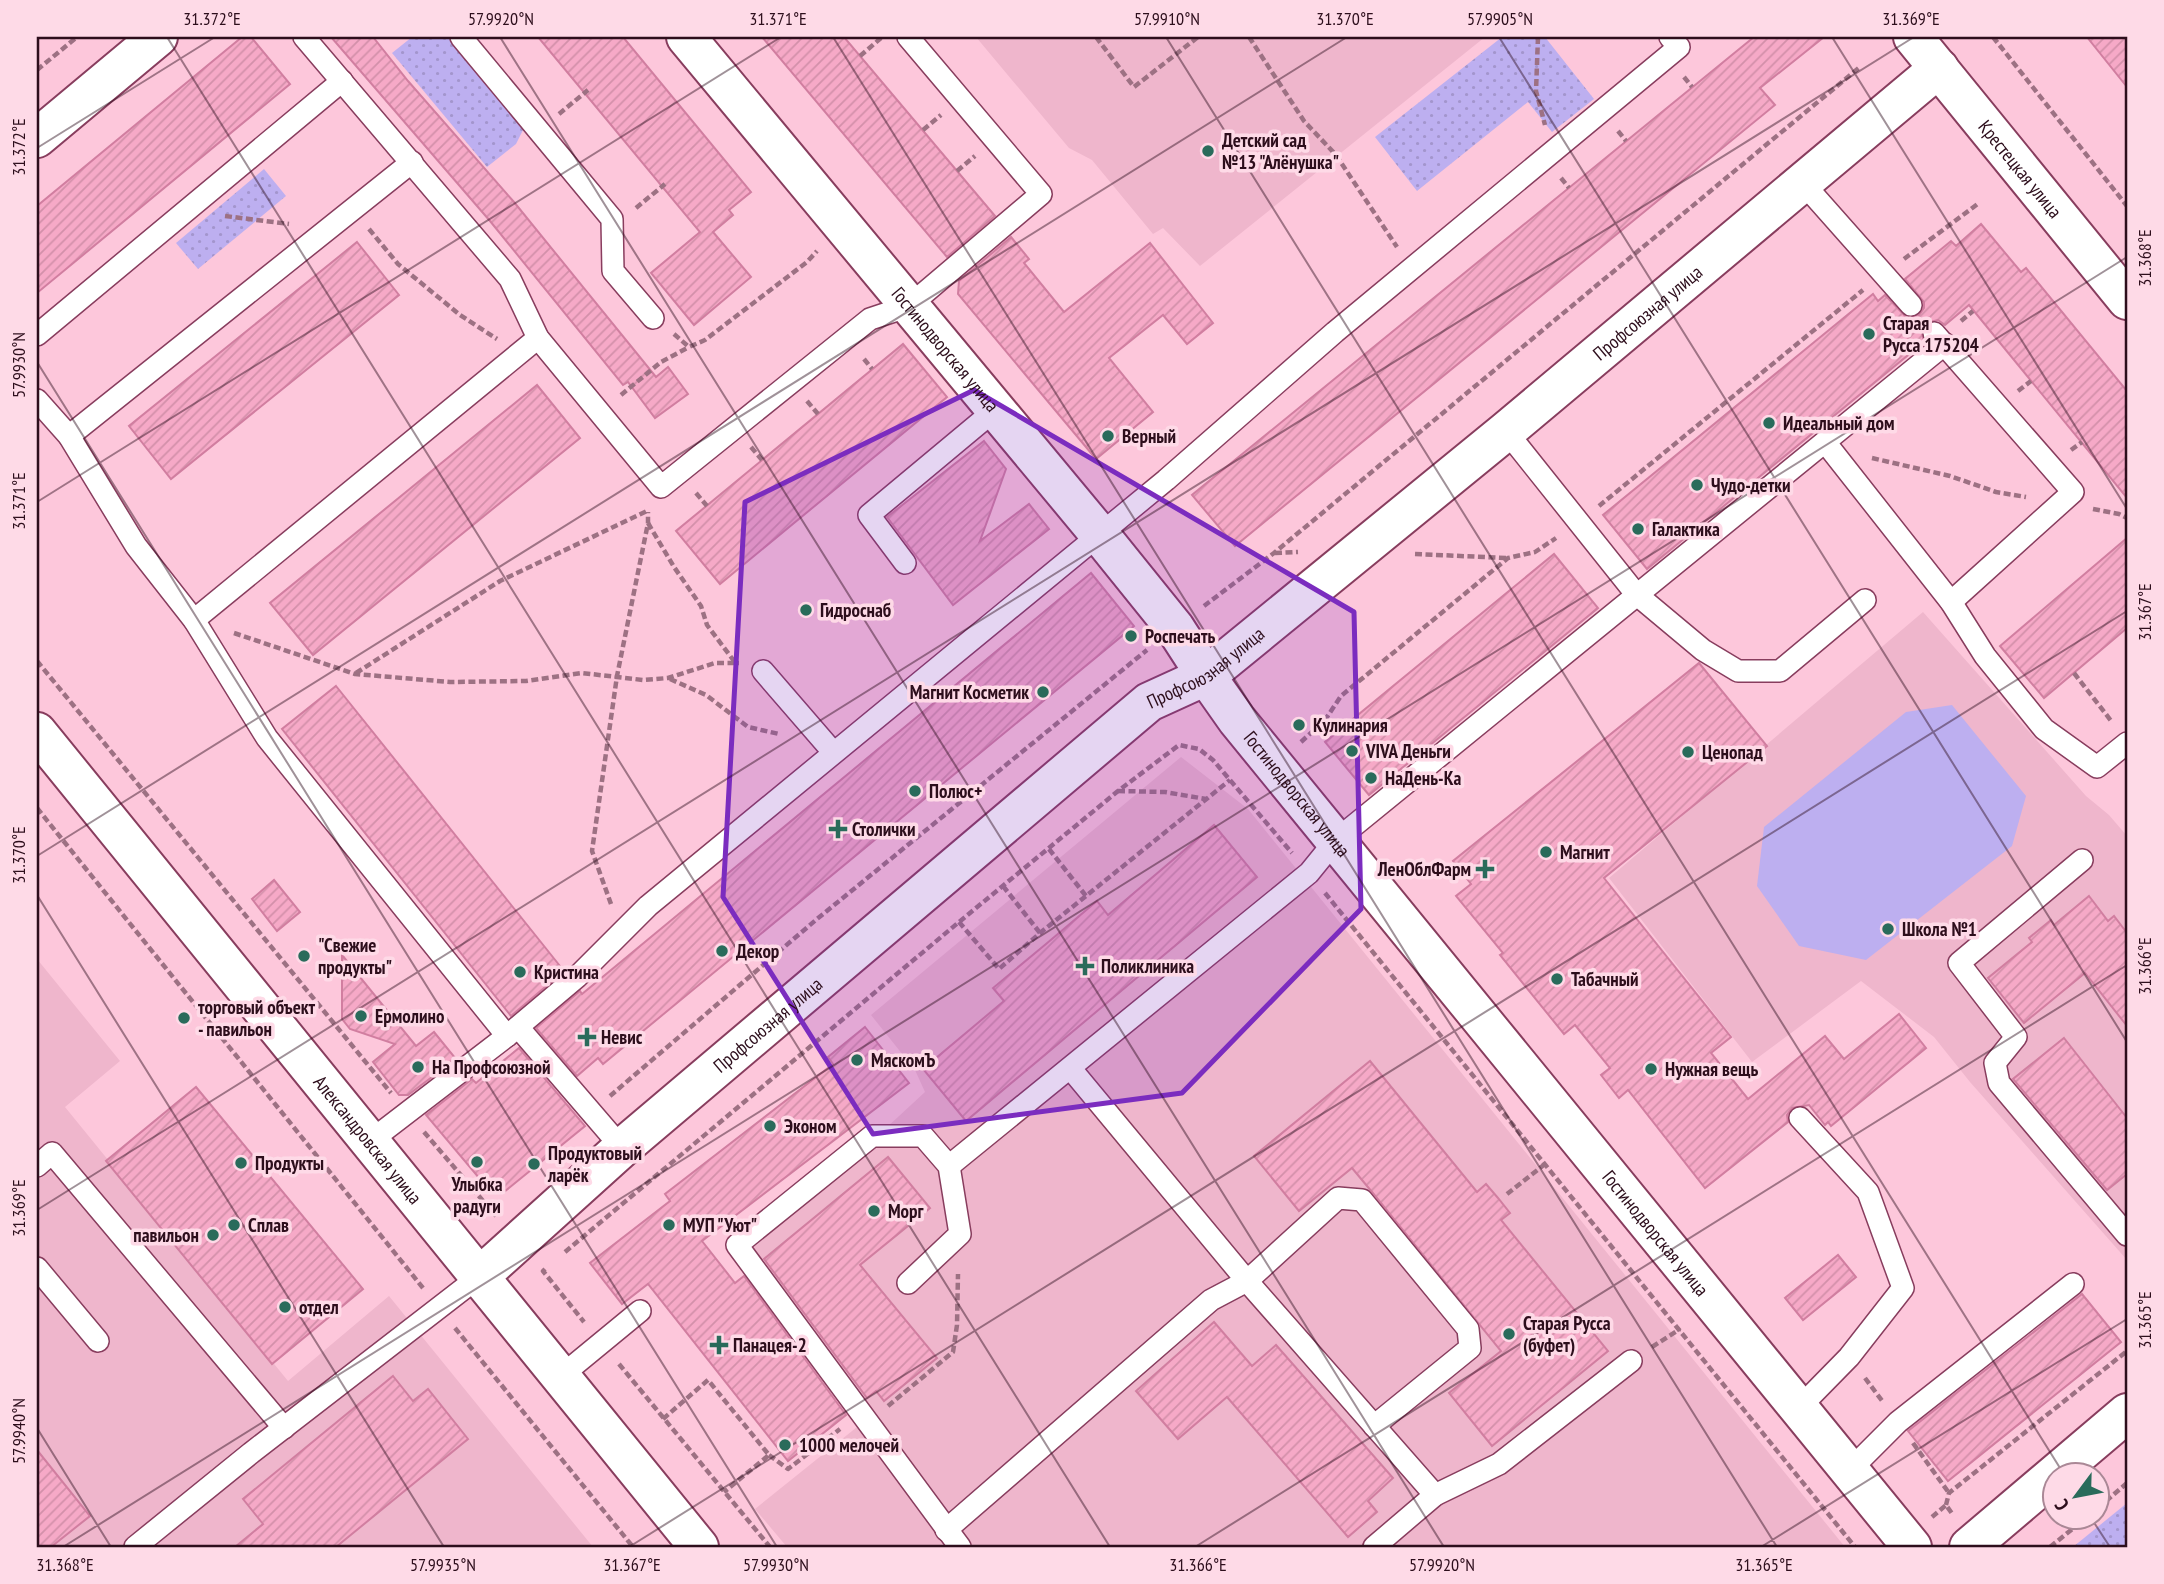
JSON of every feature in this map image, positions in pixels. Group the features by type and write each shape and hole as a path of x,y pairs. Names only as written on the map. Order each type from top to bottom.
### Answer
{"street":[{"path":"37,138 158,37"},
{"name":"Гостинодворская улица","path":"686,37 1100,535 1175,628 1237,720 1912,1547"},
{"name":"Крестецкая улица","path":"1913,37 2127,300"},
{"name":"Профсоюзная улица","path":"480,1276 622,1148 1149,702 1206,676 1506,431 1939,68"},
{"name":"Александровская улица","path":"41,748 480,1276 699,1547"},
{"path":"1969,1547 2127,1413"}],"lane":[{"path":"304,37 510,279 538,338 661,487 870,319 909,306 1041,194 908,37"},
{"path":"461,37 612,219 614,271 653,318"},
{"path":"369,1142 577,977 648,906 1100,535 1411,268 1679,47 1670,37"},
{"path":"37,335 342,81"},
{"path":"69,436 412,162"},
{"path":"1802,182 1911,304"},
{"path":"194,620 538,338"},
{"path":"949,1166 1309,873 1335,841 1825,442 1939,339 2073,492 1951,602"},
{"path":"37,400 69,436 136,546 194,620 267,738 512,1031 622,1148"},
{"path":"905,563 869,515 995,411"},
{"path":"1506,431 1636,594 1703,650 1738,671 1780,671 1865,600"},
{"path":"1825,442 1951,602 1984,656 2044,729 2097,767 2123,738"},
{"path":"763,671 833,752"},
{"path":"2082,860 1959,963 2017,1037 1995,1063 2000,1083 2127,1235"},
{"path":"1071,1069 1247,1281 1435,1495"},
{"path":"1798,1409 1849,1357 1903,1288 1868,1192 1800,1118"},
{"path":"908,1283 960,1234 949,1166 923,1136 872,1136 737,1245 960,1547"},
{"path":"37,1166 52,1153 284,1428"},
{"path":"946,1531 1211,1300 1247,1281 1338,1198 1362,1200 1468,1329 1470,1348 1374,1426"},
{"path":"37,1268 98,1341"},
{"path":"135,1547 480,1276"},
{"path":"1849,1471 1898,1422 2073,1284"},
{"path":"561,1377 640,1311"},
{"path":"1374,1547 1435,1495 1499,1464 1631,1361"}],"path":[{"path":"860,55 882,37"},
{"path":"1096,37 1134,87 1198,37"},
{"path":"1249,37 1304,121 1336,155 1411,268"},
{"path":"1538,37 1536,91 1552,153"},
{"path":"1993,37 2127,206"},
{"path":"37,70 74,38"},
{"path":"591,1113 817,919 1175,628 1274,553 1860,67"},
{"path":"539,131 588,90"},
{"path":"1281,774 1302,740 1325,720 1341,696 1508,558 1535,552 1578,523 1883,274 1979,203"},
{"path":"352,210 398,264 460,315 518,355"},
{"path":"182,214 236,216 328,230"},
{"path":"600,413 661,362 705,340 807,262 825,243"},
{"path":"653,318 665,321 674,334 689,347"},
{"path":"1825,442 1872,458 1950,476 1996,492 2061,503"},
{"path":"355,674 500,581 648,510 648,523 617,677 592,851 621,931"},
{"path":"2121,515 2127,510"},
{"path":"648,523 701,606 707,625 734,662"},
{"path":"194,620 355,674 450,682 526,681 582,673 643,680 668,678 715,663 734,662 763,671"},
{"path":"37,661 407,1113 543,1271"},
{"path":"2074,673 2123,738"},
{"path":"668,678 706,695 748,727 833,752"},
{"path":"959,922 999,969 1230,780"},
{"path":"1118,791 1165,792 1207,799"},
{"path":"37,808 633,1547"},
{"path":"1049,849 1086,896"},
{"path":"1003,886 1040,933"},
{"path":"1507,1194 1576,1137"},
{"path":"663,1419 708,1380 769,1455 788,1469 862,1412 887,1408 953,1352 957,1325 960,1234"},
{"path":"1631,1361 1673,1335 1713,1305"},
{"path":"1946,1506 1949,1493 2127,1351"},
{"path":"1849,1357 1949,1493"},
{"path":"724,1492 769,1455"},
{"path":"2112,1496 2127,1483"},
{"path":"2050,1547 2068,1532"}],"highlighted area":[{"path":"974,390 1354,612 1361,909 1182,1093 873,1134 723,897 745,502"}],"shaded area":[{"path":"412,37 450,37 524,128 516,144 487,167 392,53"},
{"name":"Детский сад №13 \"Алёнушка\"","path":"976,37 1485,37 1200,266 1163,228 1153,234 1092,160 1069,148"},
{"path":"1502,37 1545,37 1594,99 1552,132 1528,102 1417,191 1375,137"},
{"path":"264,169 286,196 198,269 176,243"},
{"name":"Школа №1","path":"1923,612 2086,796 2109,815 2127,836 2127,1260 1970,1082 1934,1037 1861,981 1752,1062 1609,878"},
{"path":"1952,705 2026,796 2012,846 1866,960 1799,946 1757,886 1764,827 1906,712"},
{"path":"1181,757 1248,809 1845,1547 787,1547 755,1509 862,1423 727,1241 868,1124 885,1129 925,1092 915,1070 871,1015"},
{"path":"37,959 120,1061 65,1107 288,1381 389,1296 593,1547 37,1547"},
{"path":"2127,1503 2127,1547 2073,1547 2091,1532 2112,1532 2112,1515"}],"building":[{"path":"242,37 251,37 290,84 37,293 37,206"},
{"path":"331,37 373,37 514,202 656,377 668,367 688,394 655,418 628,382 623,385 490,221"},
{"path":"538,37 623,37 751,192 729,210 733,215 713,232 751,277 694,325 651,273 700,232"},
{"path":"762,37 844,37 995,216 947,257"},
{"path":"1754,37 1824,37 1760,88 1775,105 1235,546 1192,495"},
{"path":"2087,37 2127,37 2127,87"},
{"path":"1981,224 2021,272 2026,268 2127,391 2127,498 1969,305 1945,325 1938,320 1926,323 1921,329 1924,342 1647,569 1603,515 1873,294 1878,301 1885,295 1906,317 1919,315 1924,308 1924,302 1905,279 1951,241 1956,246"},
{"path":"1011,237 1029,259 1024,263 1064,312 1150,243 1213,323 1187,344 1163,315 1109,358 1153,412 1096,459 958,294 959,281"},
{"path":"357,242 399,295 171,479 129,426"},
{"path":"903,344 947,397 720,584 676,531"},
{"path":"537,385 580,438 313,655 270,603"},
{"path":"984,441 1006,469 980,541 1029,504 1049,529 953,605 887,517"},
{"path":"2127,538 2127,628 2044,698 2000,646"},
{"path":"1554,554 1598,608 1369,795 1325,742"},
{"path":"1091,573 1134,626 603,1064 598,1058 577,1076 536,1028 580,991 582,994"},
{"path":"1699,663 1767,746 1604,878 1731,1037 1711,1053 1748,1099 1825,1036 1844,1059 1899,1014 1926,1048 1831,1126 1828,1122 1825,1125 1809,1105 1792,1108 1787,1115 1788,1122 1705,1188 1628,1090 1619,1098 1601,1075 1610,1068 1575,1025 1564,1034 1500,955 1503,953 1456,896 1471,884 1453,861"},
{"path":"336,686 564,971 511,1016 282,729"},
{"name":"Поликлиника","path":"1214,825 1257,877 966,1121 923,1069 1004,1001 993,988 1097,901 1108,915"},
{"path":"274,880 300,912 277,931 252,899"},
{"path":"2089,896 2108,921 2114,916 2127,933 2127,1026 2085,973 2024,1023 1988,978 2032,942 2029,938 2051,920 2054,925"},
{"path":"342,955 416,1046 434,1032 456,1059 408,1095 399,1095 373,1062 395,1044 350,1029 342,1019"},
{"path":"865,1027 909,1083 702,1241 735,1283 744,1276 846,1415 788,1461 648,1284 622,1304 590,1263 670,1201 665,1194 833,1064 828,1057"},
{"path":"2064,1038 2127,1118 2127,1174 2107,1190 2013,1079"},
{"path":"519,1048 585,1126 504,1192 490,1191 426,1115 472,1079 476,1083"},
{"path":"1370,1061 1477,1192 1486,1184 1498,1198 1510,1213 1501,1220 1608,1351 1492,1446 1449,1393 1501,1351 1372,1192 1352,1168 1299,1211 1254,1156"},
{"name":"Сплав","path":"196,1087 363,1289 272,1364 106,1161"},
{"path":"888,1157 930,1208 860,1265 937,1358 884,1401 876,1391 867,1398 764,1259"},
{"path":"1838,1255 1856,1277 1803,1320 1785,1298"},
{"path":"2082,1294 2121,1342 1948,1481 1908,1431"},
{"path":"1214,1322 1252,1366 1276,1345 1393,1478 1368,1501 1377,1512 1348,1537 1227,1397 1178,1439 1136,1391"},
{"path":"393,1376 413,1401 428,1389 468,1439 336,1547 235,1547 263,1524 243,1499"},
{"path":"37,1450 90,1516 51,1547 37,1547"}],"place":[{"name":"Детский сад №13 \"Алёнушка\"","path":"1208,151"},
{"name":"Старая Русса 175204","path":"1869,334"},
{"name":"Идеальный дом","path":"1769,423"},
{"name":"Верный","path":"1108,436"},
{"name":"Чудо-детки","path":"1697,485"},
{"name":"Галактика","path":"1638,529"},
{"name":"Гидроснаб","path":"806,610"},
{"name":"Роспечать","path":"1131,636"},
{"name":"Магнит Косметик","path":"1043,692"},
{"name":"Кулинария","path":"1299,725"},
{"name":"VIVA Деньги","path":"1352,751"},
{"name":"Ценопад","path":"1688,752"},
{"name":"НаДень-Ка","path":"1371,778"},
{"name":"Полюс+","path":"915,791"},
{"name":"Столички","path":"838,829"},
{"name":"Магнит","path":"1546,852"},
{"name":"ЛенОблФарм","path":"1485,869"},
{"name":"Школа №1","path":"1888,929"},
{"name":"Декор","path":"722,951"},
{"name":"\"Свежие продукты\"","path":"304,956"},
{"name":"Поликлиника","path":"1085,966"},
{"name":"Кристина","path":"520,972"},
{"name":"Табачный","path":"1557,979"},
{"name":"Ермолино","path":"361,1016"},
{"name":"торговый объект - павильон","path":"184,1018"},
{"name":"Невис","path":"587,1037"},
{"name":"МяскомЪ","path":"857,1060"},
{"name":"На Профсоюзной","path":"418,1067"},
{"name":"Нужная вещь","path":"1651,1069"},
{"name":"Эконом","path":"770,1126"},
{"name":"Улыбка радуги","path":"477,1162"},
{"name":"Продукты","path":"241,1163"},
{"name":"Продуктовый ларёк","path":"534,1164"},
{"name":"Морг","path":"874,1211"},
{"name":"Сплав","path":"234,1225"},
{"name":"МУП \"Уют\"","path":"669,1225"},
{"name":"павильон","path":"213,1235"},
{"name":"отдел","path":"285,1307"},
{"name":"Старая Русса (буфет)","path":"1509,1334"},
{"name":"Панацея-2","path":"719,1345"},
{"name":"1000 мелочей","path":"785,1445"}]}
